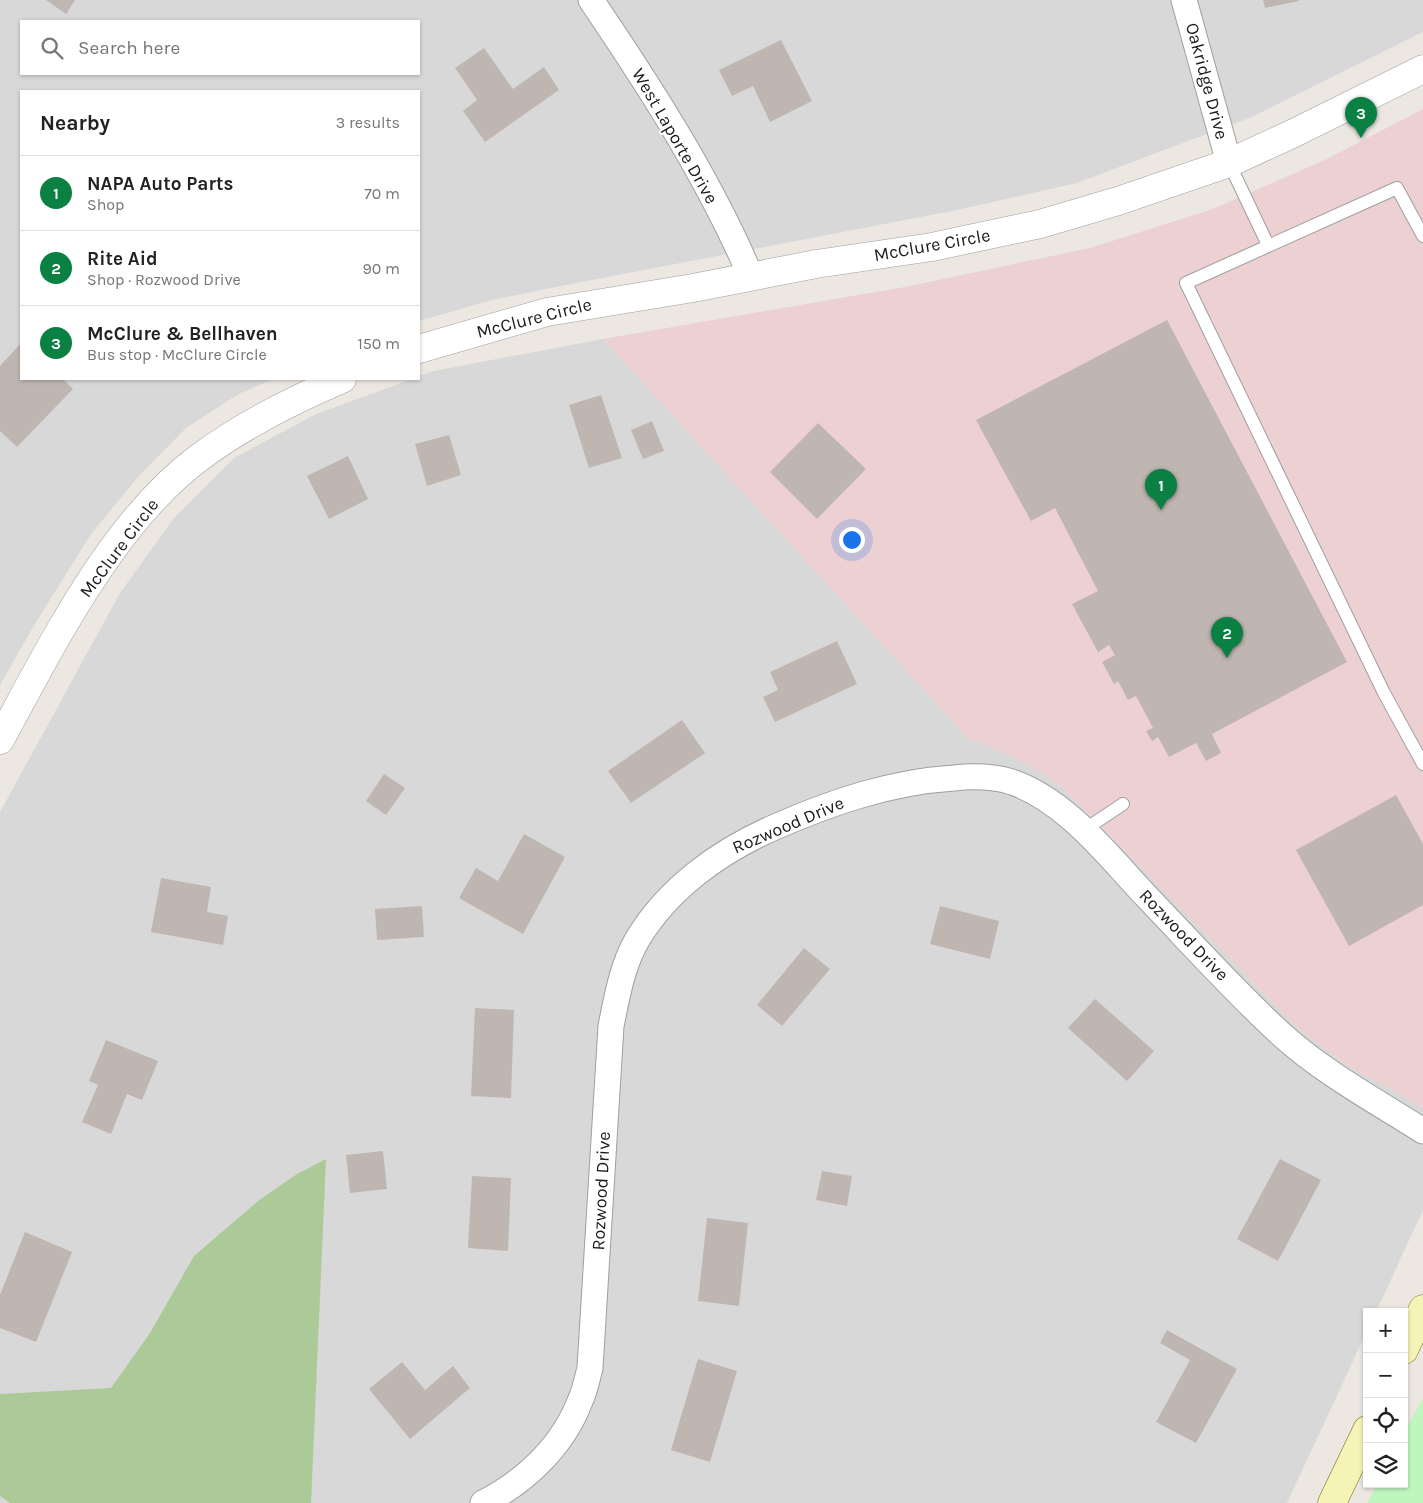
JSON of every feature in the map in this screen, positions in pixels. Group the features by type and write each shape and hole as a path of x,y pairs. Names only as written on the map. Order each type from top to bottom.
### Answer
{"main road":[{"path":"1408,1341 1423,1309"},
{"path":"1332,1503 1363,1438"}],"street":[{"name":"West Laporte Drive","path":"591,0 688,153 736,242 751,277"},
{"name":"Oakridge Drive","path":"1184,0 1229,163"},
{"name":"McClure Circle","path":"420,349 547,312 693,288 816,264 932,247 1040,224 1118,201 1229,163 1423,69"},
{"name":"McClure Circle","path":"0,740 50,649 95,574 138,517 199,458 248,426 300,397 340,380"},
{"name":"Rozwood Drive","path":"483,1503 517,1482 549,1454 571,1421 581,1401 590,1368 611,1026 618,989 636,941 656,914 688,880 725,853 770,829 813,810 876,790 932,779 977,776 1012,782 1039,794 1084,830 1190,943 1283,1036 1322,1066 1423,1131"}],"lane":[{"path":"1229,163 1268,246"},
{"path":"1423,236 1397,188 1186,283 1384,693 1423,764"},
{"path":"1084,830 1123,804"}],"shaded area":[{"path":"0,0 1423,0 1423,32 1252,117 1077,183 957,210 492,300 420,321 420,90 20,90 20,380 271,380 237,395 186,428 139,476 91,534 33,627 0,685"},
{"path":"1423,109 1423,1107 1348,1066 1301,1031 1065,790 1043,773 1019,760 968,738 603,339 905,287 1090,248 1213,209 1329,158"},
{"path":"603,339 968,738 1019,760 1043,773 1065,790 1301,1031 1348,1066 1423,1107 1423,1210 1378,1308 1363,1308 1363,1340 1287,1503 0,1503 0,812 120,593 174,518 234,458 316,414 409,380 420,380 420,376 434,371"}],"green space":[{"path":"326,1159 311,1503 10,1503 0,1496 0,1394 111,1388 150,1333 194,1256 258,1201 297,1174"},
{"path":"1423,1398 1423,1503 1367,1503 1375,1488 1408,1488 1408,1426"}],"building":[{"path":"46,0 75,0 66,14"},
{"path":"1263,0 1299,0 1299,1 1265,8"},
{"path":"781,40 812,101 770,122 753,86 732,96 719,70"},
{"path":"484,48 513,89 544,67 559,90 485,142 463,111 477,100 455,68"},
{"path":"1167,320 1347,662 1212,734 1221,753 1206,761 1196,743 1169,757 1158,737 1152,741 1146,731 1153,728 1136,696 1128,700 1118,681 1114,684 1102,662 1115,655 1109,645 1098,652 1072,604 1098,591 1055,508 1031,521 976,420"},
{"path":"20,344 20,380 64,380 73,389 17,447 0,431 0,366"},
{"path":"601,395 622,458 589,468 569,405"},
{"path":"652,421 664,451 643,459 631,430"},
{"path":"818,423 866,469 817,519 770,472"},
{"path":"449,435 461,475 427,486 415,444"},
{"path":"348,456 368,499 329,519 307,476"},
{"path":"837,641 857,684 775,722 763,697 778,690 770,672"},
{"path":"682,720 705,753 631,803 608,771"},
{"path":"384,774 405,788 386,815 366,801"},
{"path":"1396,795 1423,844 1423,905 1349,946 1296,850"},
{"path":"524,834 565,857 523,934 459,898 476,868 498,881"},
{"path":"161,878 211,887 207,912 228,916 223,945 151,932"},
{"path":"422,906 424,937 377,940 375,909"},
{"path":"940,906 999,921 990,959 930,944"},
{"path":"804,948 830,969 782,1026 757,1005"},
{"path":"1095,999 1154,1051 1127,1081 1068,1028"},
{"path":"475,1008 514,1010 511,1098 471,1096"},
{"path":"106,1040 158,1061 142,1100 127,1094 111,1134 82,1122 98,1085 89,1081"},
{"path":"383,1151 387,1189 350,1193 346,1155"},
{"path":"1280,1159 1321,1180 1278,1261 1237,1239"},
{"path":"822,1171 852,1176 847,1206 816,1200"},
{"path":"472,1176 511,1178 508,1251 468,1248"},
{"path":"707,1218 748,1223 739,1306 698,1301"},
{"path":"25,1232 72,1252 36,1342 0,1328 0,1295"},
{"path":"1167,1330 1237,1369 1196,1443 1156,1422 1190,1360 1160,1343"},
{"path":"698,1359 737,1371 710,1462 671,1450"},
{"path":"402,1362 425,1390 453,1366 470,1388 410,1439 369,1389"}],"place":[{"name":"McClure & Bellhaven","path":"1361,138"},
{"name":"NAPA Auto Parts","path":"1161,510"},
{"name":"Rite Aid","path":"1227,658"}]}
